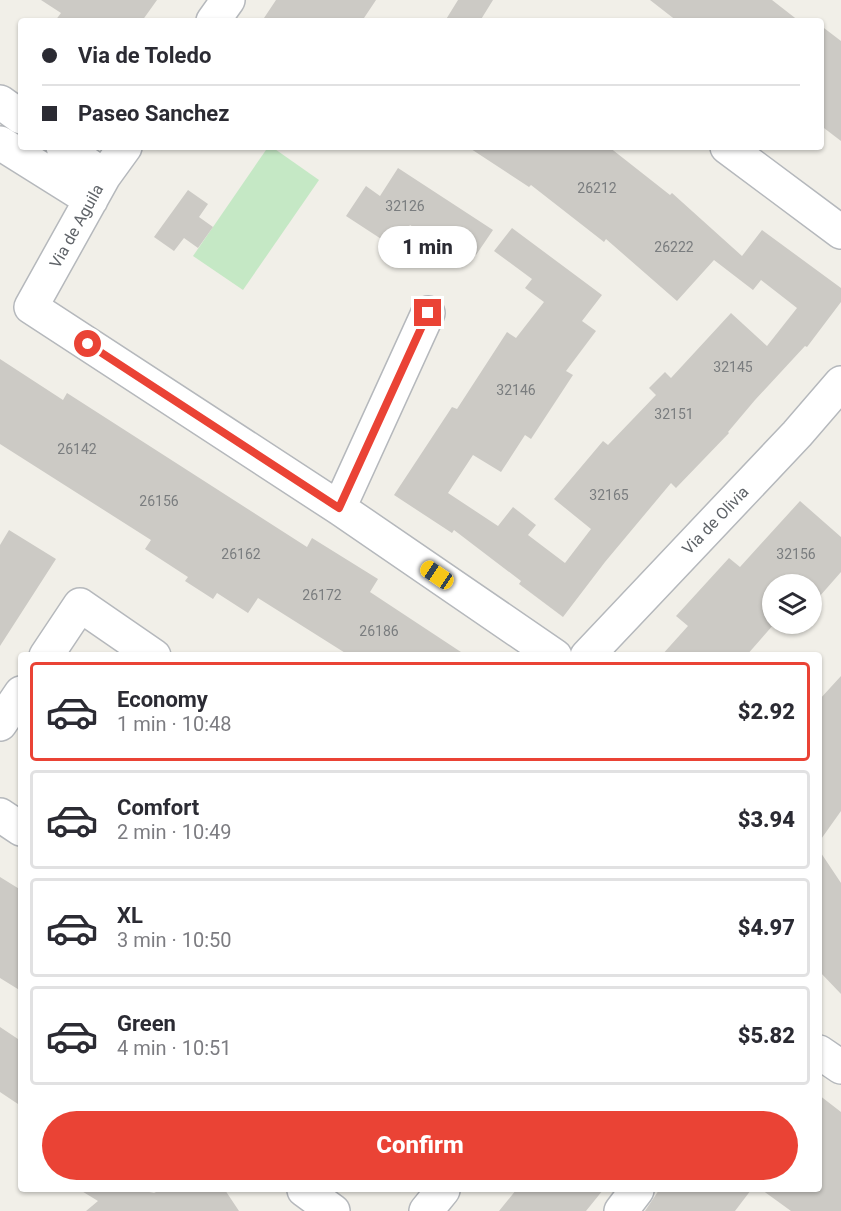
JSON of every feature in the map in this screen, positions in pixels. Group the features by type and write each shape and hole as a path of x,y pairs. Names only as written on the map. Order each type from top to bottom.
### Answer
{"street":[{"path":"215,18 228,0"},
{"path":"0,102 18,115"},
{"path":"0,143 98,188"},
{"path":"66,150 98,188"},
{"name":"Via de Aguila","path":"123,150 98,188 31,307 339,508"},
{"path":"731,150 841,232"},
{"path":"428,313 339,508 549,652"},
{"name":"Via de Olivia","path":"591,652 797,434 841,383"},
{"path":"49,652 80,605 136,651"},
{"path":"0,724 18,697"},
{"path":"822,1054 841,1067"},
{"path":"307,1192 333,1211"},
{"path":"426,1211 441,1192"},
{"path":"621,1211 635,1192"}],"green space":[{"path":"266,150 276,150 319,180 243,290 193,256"}],"building":[{"path":"41,0 157,0 144,18 57,18 61,13"},
{"path":"276,0 376,0 364,18 264,18"},
{"path":"458,0 493,0 482,18 447,18"},
{"path":"650,0 772,0 795,18 673,18"},
{"path":"824,28 841,41 841,141 824,128"},
{"path":"473,150 613,150 670,195 672,193 742,256 762,230 841,288 841,302 807,347 805,346 755,400 729,433 676,488 671,483 605,562 563,617 519,584 521,581 454,530 452,533 394,495 452,407 457,409 507,332 516,338 544,302 525,288 532,279 494,251 512,228 602,295 582,321 596,331 566,371 573,375 531,439 525,435 501,472 473,455 448,493 498,526 513,507 536,525 528,535 565,563 591,529 554,499 603,441 608,445 656,395 649,388 665,372 671,378 731,313 767,346 797,308 761,280 753,290 714,260 677,301 606,239 604,242 531,185 529,187"},
{"path":"398,168 493,230 476,255 437,229 431,238 410,225 395,248 346,216 366,186 380,196"},
{"path":"188,190 208,204 199,217 213,227 198,248 184,238 174,251 154,237"},
{"path":"0,359 63,400 67,393 307,547 312,538 378,579 370,592 461,652 344,652 258,598 248,613 217,593 213,599 185,581 188,577 145,549 151,540 0,444"},
{"path":"800,501 841,537 841,572 822,594 822,574 762,574 762,634 765,634 750,652 665,652 688,626 676,616 729,558 740,567"},
{"path":"9,530 56,559 0,646 0,545"},
{"path":"841,676 841,811 822,838 822,697"},
{"path":"822,854 841,883 841,994 822,974"},
{"path":"0,877 18,888 18,989 0,978"},
{"path":"0,1027 18,1039 18,1104 0,1092"},
{"path":"822,1097 841,1112 841,1211 791,1211 765,1192 822,1192"},
{"path":"83,1192 226,1192 239,1211 86,1211 98,1201"},
{"path":"514,1192 601,1192 586,1211 499,1211"},
{"path":"658,1192 749,1192 735,1211 645,1211"}],"route":[{"path":"88,344 339,508 428,313"}]}
